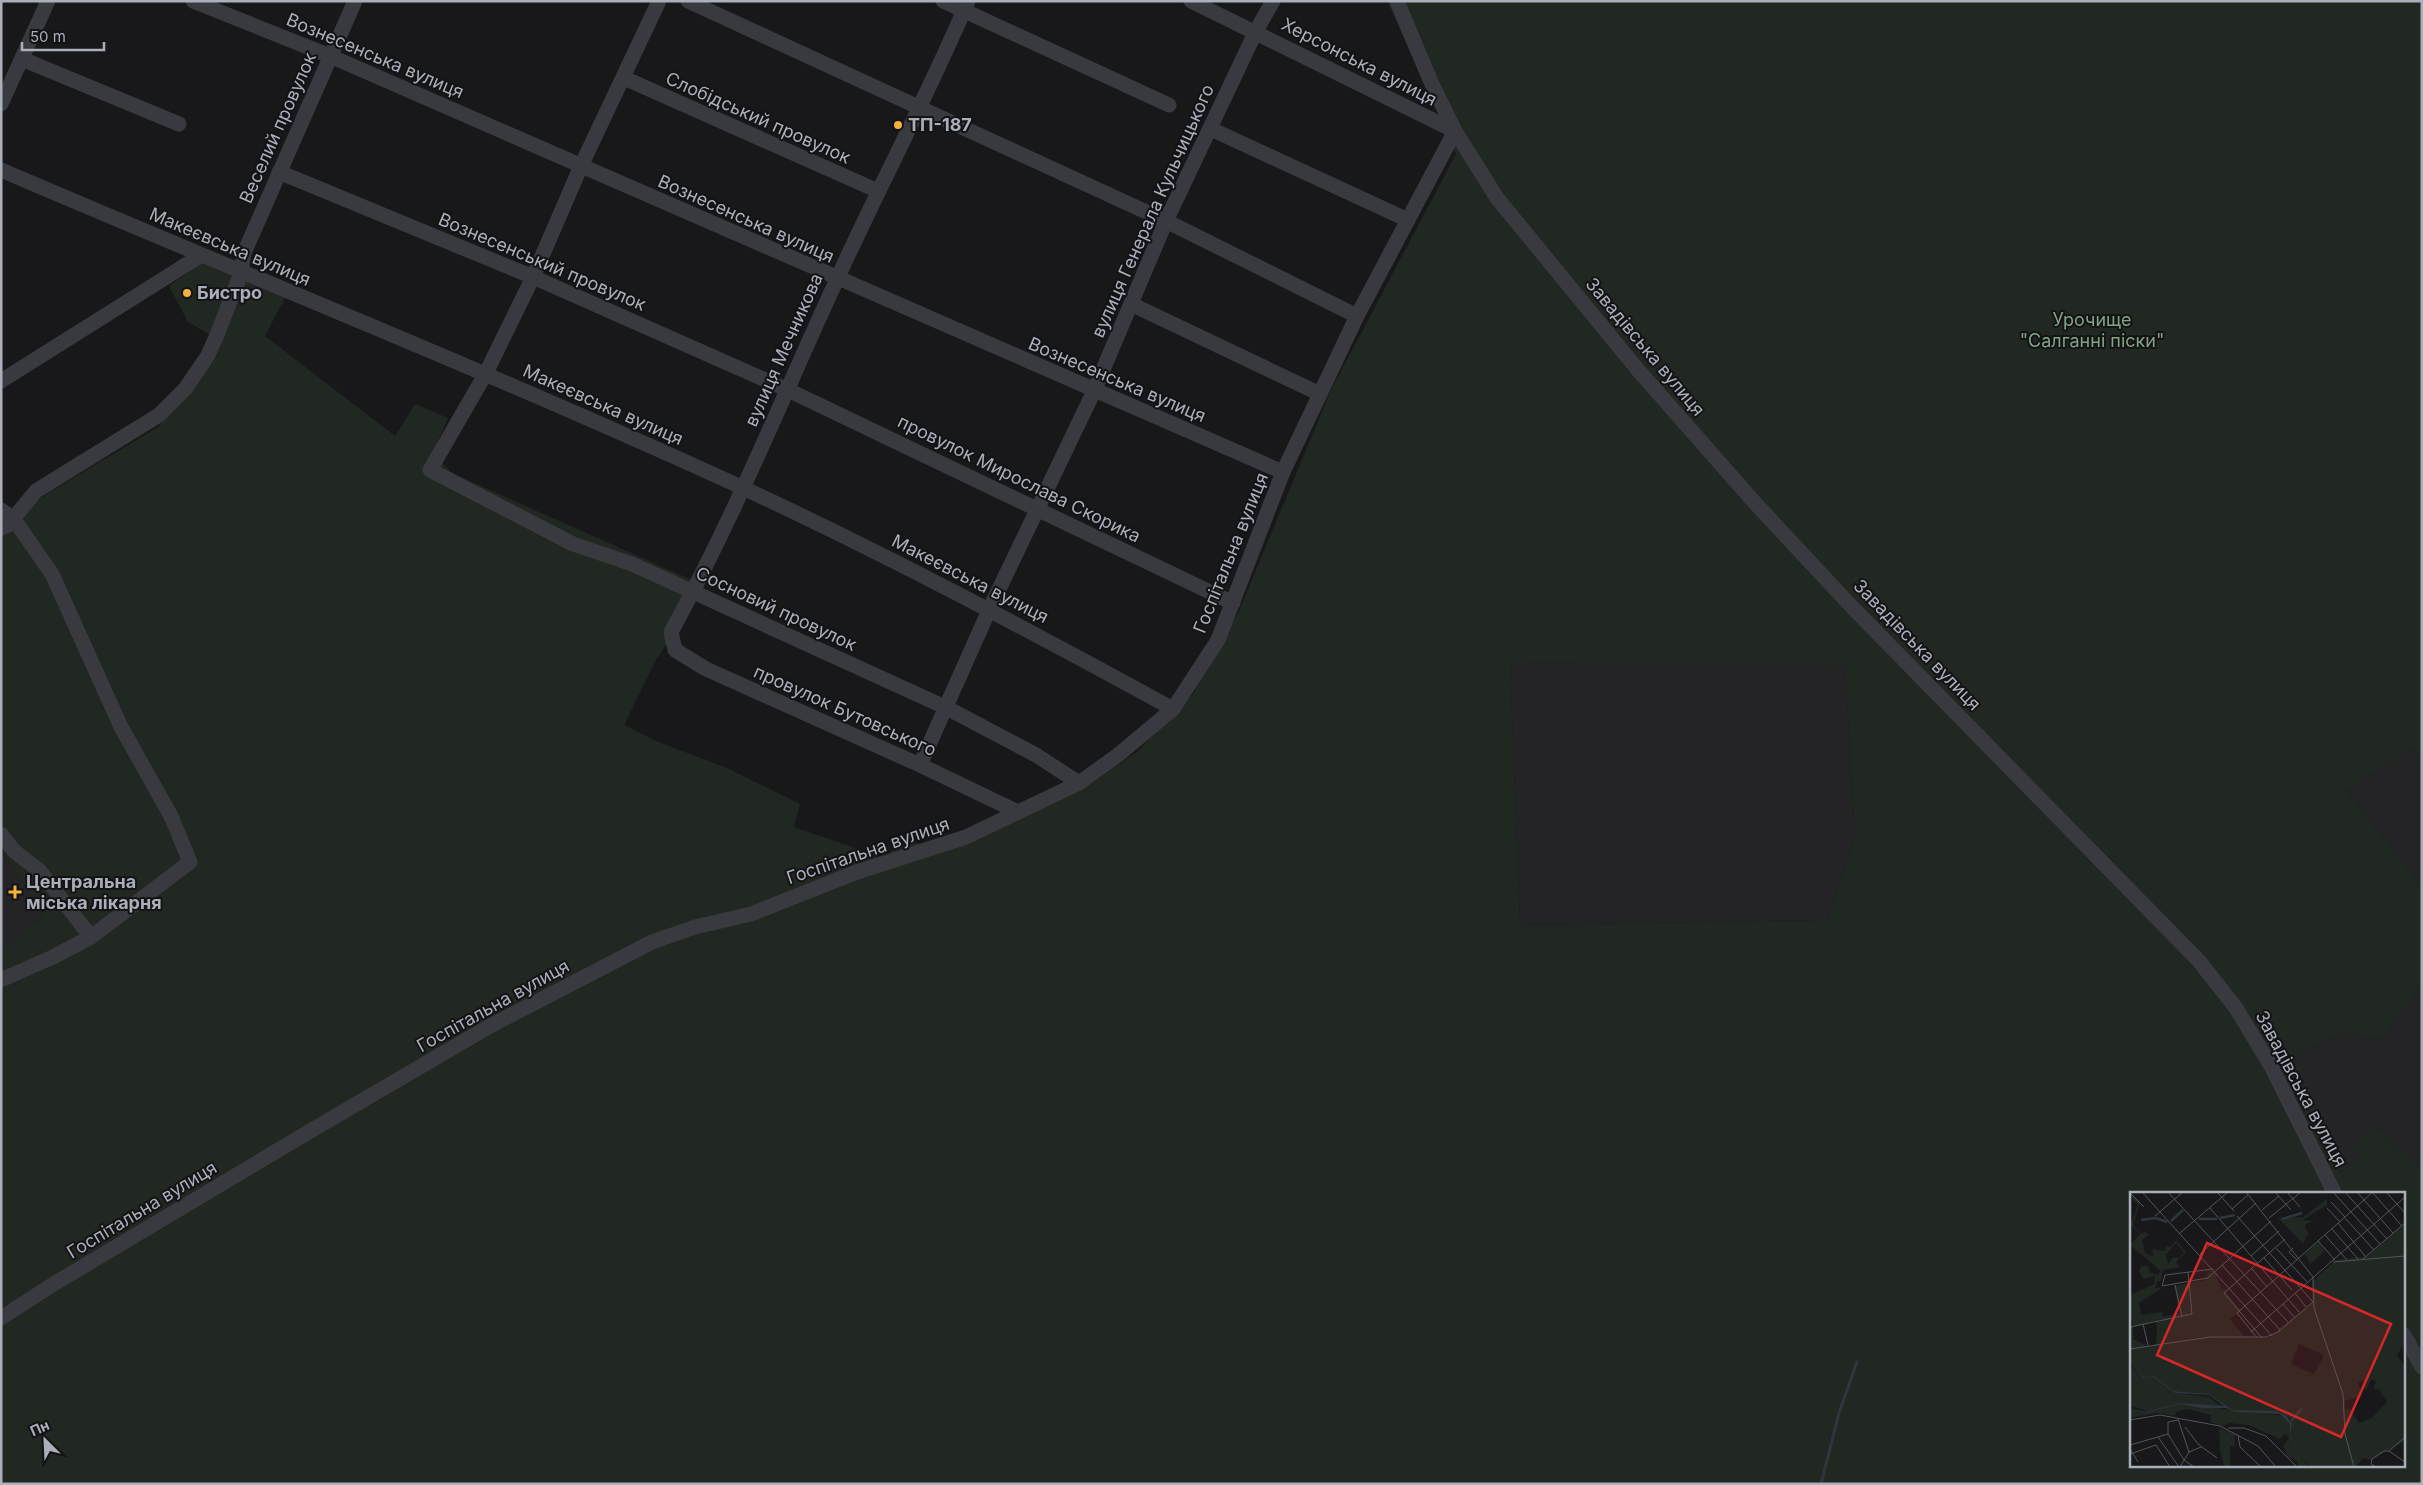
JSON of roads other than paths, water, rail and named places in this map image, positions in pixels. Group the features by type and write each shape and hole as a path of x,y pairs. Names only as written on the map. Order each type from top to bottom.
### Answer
{"street":[{"path":"1,104 48,1"},
{"name":"Вознесенська вулиця","path":"193,1 330,56 837,279 1283,472"},
{"name":"Веселий провулок","path":"1,528 7,514 36,491 159,415 186,389 207,357 241,273 244,253 278,172 355,1"},
{"path":"486,373 533,277 581,166 659,1"},
{"path":"688,1 1166,221 1357,316"},
{"path":"943,1 966,6 1169,105"},
{"name":"Херсонська вулиця","path":"1192,1 1455,131"},
{"name":"вулиця Генерала Кульчицького","path":"920,765 990,608 1094,391 1166,221 1256,31 1273,1"},
{"name":"Завадівська вулиця","path":"1397,1 1431,82 1455,131 1497,198 1638,370 1756,503 1853,608 2199,962 2236,1008 2271,1066 2334,1192"},
{"name":"вулиця Мечникова","path":"671,632 693,592 743,488 837,279 920,107 966,6"},
{"path":"22,59 179,124"},
{"name":"Слобідський провулок","path":"624,78 878,191"},
{"path":"1211,129 1408,220"},
{"name":"Госпітальна вулиця","path":"1,1318 52,1285 236,1175 482,1031 652,942 695,927 751,914 857,872 966,837 1079,784 1118,755 1173,709 1218,640 1283,472 1357,316 1455,131"},
{"name":"Макеєвська вулиця","path":"1,170 200,256 486,373 743,488 990,608 1173,709"},
{"name":"Вознесенський провулок","path":"278,172 533,277 788,390"},
{"path":"1,381 200,256"},
{"path":"1130,304 1320,394"},
{"name":"Сосновий провулок","path":"486,373 430,470 573,544 632,564 947,708 1036,755 1079,784"},
{"name":"провулок Мирослава Скорика","path":"788,390 1037,507 1233,603"},
{"path":"1,980 53,957 91,937 190,862 172,816 121,727 52,574 7,514"},
{"name":"провулок Бутовського","path":"671,632 675,650 706,669 920,765 1018,812"},
{"path":"1,834 14,851 40,871 91,937"},
{"path":"2406,1339 2422,1367"}],"waterway":[{"path":"1821,1484 1839,1413 1857,1362"}],"place":[{"name":"ТП-187","path":"898,125"},
{"name":"Бистро","path":"187,293"},
{"name":"Центральна міська лікарня","path":"15,892"}],"park label":[{"name":"Урочище \"Салганні піски\"","path":"2092,330"}]}
